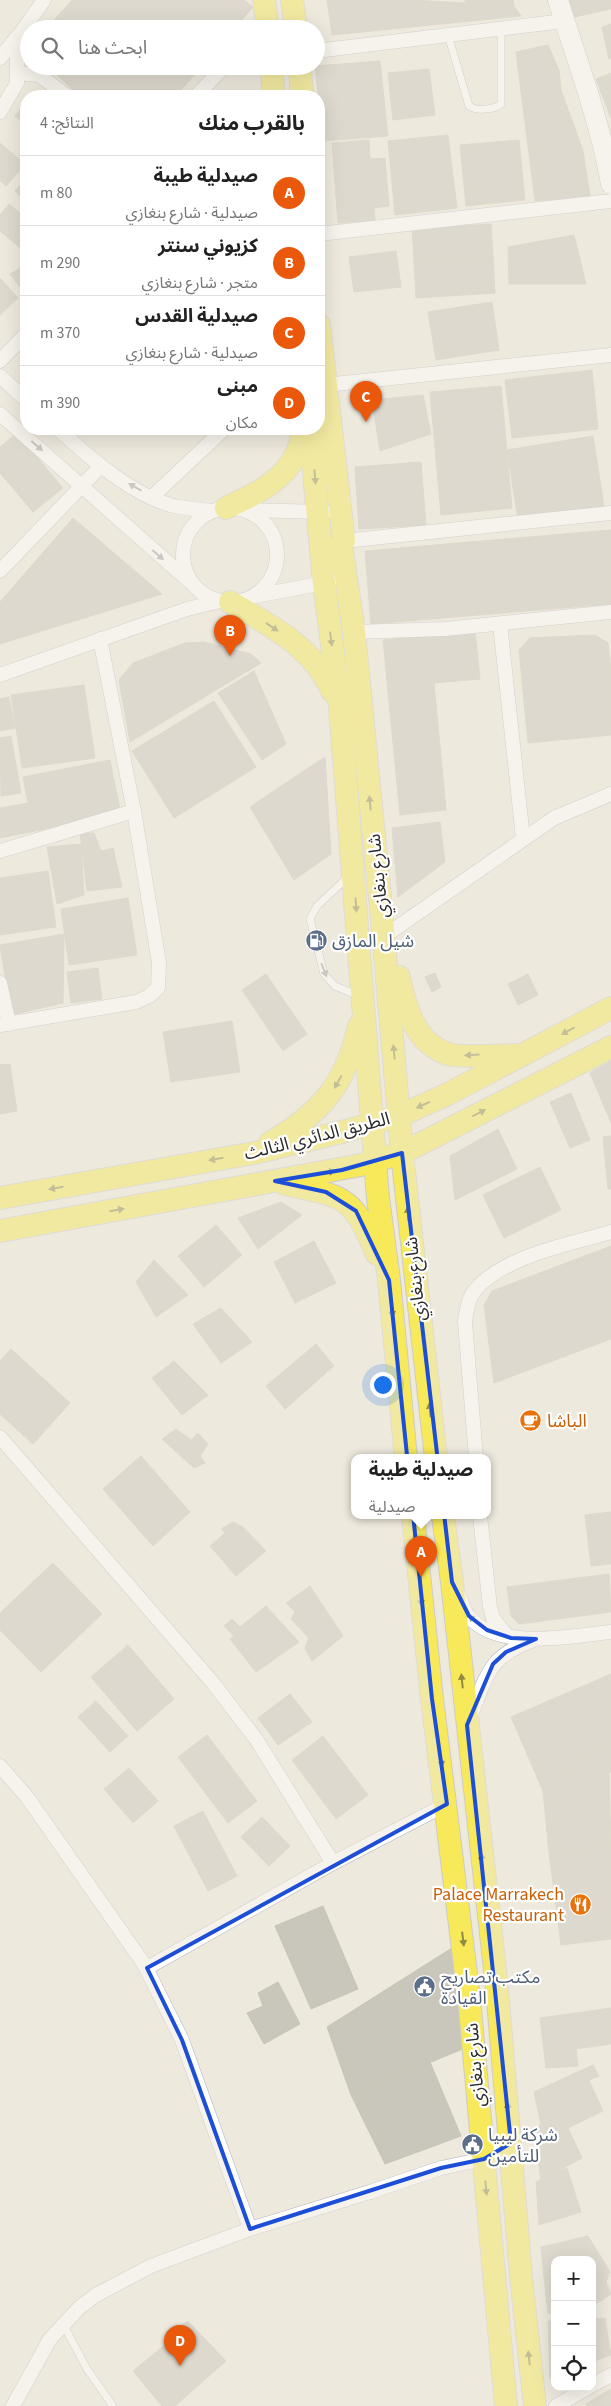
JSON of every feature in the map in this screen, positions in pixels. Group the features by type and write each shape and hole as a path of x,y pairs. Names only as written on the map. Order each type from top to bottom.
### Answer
{"main road":[{"path":"264,0 265,20"},
{"path":"292,0 295,20"},
{"path":"558,0 606,154 611,184"},
{"path":"272,75 273,90"},
{"path":"301,75 302,90"},
{"name":"شارع بنغازي","path":"325,385 341,511 344,541 342,544 344,572 354,632 382,908 402,1153 436,1454"},
{"path":"227,510 265,490 289,467 298,449 302,435"},
{"name":"شارع بنغازي","path":"311,435 324,584 340,707 375,1161 389,1280 406,1454"},
{"path":"234,600 303,649 320,667 340,707"},
{"path":"382,908 403,998 412,1021 429,1042 449,1054 521,1055"},
{"path":"254,1153 302,1122 336,1088 355,1044 364,1000"},
{"name":"الطريق الدائري الثالث","path":"0,1198 254,1153 399,1116 448,1094 611,1008"},
{"name":"الطريق الدائري الثالث","path":"0,1231 342,1170 402,1153 611,1048"},
{"path":"275,1181 326,1192 343,1200 356,1211 389,1280"},
{"name":"شارع بنغازي","path":"413,1519 432,1699 447,1804 470,1998 506,2406"},
{"name":"شارع بنغازي","path":"443,1519 497,1988 521,2276 535,2406"}],"street":[{"path":"30,20 44,0"},
{"path":"325,50 564,22"},
{"path":"0,58 20,34"},
{"path":"0,112 13,93 17,83 17,42 20,34"},
{"path":"40,75 59,90"},
{"path":"202,90 216,75"},
{"path":"325,233 611,200"},
{"path":"0,361 20,340"},
{"path":"325,385 611,355"},
{"path":"0,376 20,394"},
{"path":"0,414 20,432"},
{"path":"24,435 201,592 234,600 262,590 275,569 275,544 264,523 227,510 201,518 191,528 185,541 182,556 185,570 192,583"},
{"path":"65,435 100,467 152,497 178,507 227,510 341,511"},
{"path":"152,497 218,435"},
{"path":"0,571 100,467"},
{"path":"344,541 611,513"},
{"path":"0,675 187,609 324,584 344,572"},
{"path":"354,632 445,629 611,612"},
{"path":"500,624 523,838"},
{"path":"0,983 5,1024 136,1002 158,988 160,963 134,811 100,639"},
{"path":"388,933 554,818 611,794"},
{"path":"0,851 134,811"},
{"path":"476,1454 465,1322 467,1305 475,1290 491,1276 519,1261 611,1232"},
{"path":"0,1437 213,1683 256,1739 333,1863"},
{"path":"480,1519 490,1607 493,1618 508,1636"},
{"path":"452,1582 468,1616 487,1630 508,1636 536,1639 611,1632"},
{"path":"467,1725 484,1678 493,1664 506,1652 536,1639"},
{"path":"0,1766 27,1798 147,1968 182,2040 250,2229"},
{"path":"147,1968 333,1863 447,1804"},
{"path":"13,2406 50,2340 63,2324 96,2295 151,2266 250,2229 441,2168 484,2159 511,2143"},
{"path":"596,2383 611,2374"},
{"path":"556,2406 582,2391"}],"lane":[{"path":"448,35 468,106 474,109 496,107 501,104 501,29"},
{"path":"354,871 317,906 310,919 324,974 335,986 364,1000"},
{"path":"63,2324 87,2369 114,2406"}],"highlighted area":[{"path":"402,1153 452,1582 469,1616 487,1630 511,1638 536,1639 506,1652 493,1664 467,1725 511,2143 484,2159 441,2168 250,2229 182,2040 147,1968 447,1804 432,1699 389,1280 356,1211 326,1192 275,1181 342,1170"}],"building":[{"path":"72,0 244,0 253,7 242,20 54,20"},
{"path":"327,0 413,0 514,6 521,16 332,35"},
{"path":"465,0 513,0 514,6 465,10"},
{"path":"568,0 611,0 611,9 574,17"},
{"path":"611,24 611,58 609,59 602,27"},
{"path":"548,45 559,70 561,90 583,151 590,196 535,201 516,52"},
{"path":"380,61 388,136 325,141 325,90 318,90 316,75 325,75 325,65"},
{"path":"429,69 435,115 393,120 388,73"},
{"path":"611,73 611,118 596,79"},
{"path":"57,75 194,75 181,90 73,90"},
{"path":"20,110 20,121 15,116"},
{"path":"448,135 457,208 395,215 388,141"},
{"path":"369,140 370,159 385,158 389,206 374,208 375,220 338,223 332,143"},
{"path":"519,140 525,200 466,206 460,145"},
{"path":"0,143 20,160 20,170 6,186 0,181"},
{"path":"20,185 20,196 15,191"},
{"path":"9,204 20,213 20,248 0,231 0,215"},
{"path":"491,224 493,256 414,261 412,229"},
{"path":"574,235 586,284 509,284 508,247"},
{"path":"396,251 401,287 354,292 349,257"},
{"path":"493,256 495,293 416,298 414,261"},
{"path":"20,268 20,287 10,274"},
{"path":"0,278 18,298 0,315"},
{"path":"492,302 499,350 436,360 428,312"},
{"path":"592,370 598,429 512,438 505,380"},
{"path":"501,386 512,508 441,515 430,392"},
{"path":"423,395 431,434 380,451 372,400"},
{"path":"17,433 63,488 33,512 0,473 0,447"},
{"path":"593,436 604,506 518,519 507,450"},
{"path":"421,462 426,525 359,529 355,467"},
{"path":"73,518 162,594 0,644 0,602"},
{"path":"611,530 611,604 371,624 365,551"},
{"path":"475,631 480,679 434,683 446,810 400,815 383,640"},
{"path":"595,635 608,643 611,670 611,735 528,743 519,650 530,638"},
{"path":"204,642 251,654 261,663 130,742 119,680 133,663 185,643"},
{"path":"254,671 286,744 262,760 218,693"},
{"path":"84,685 95,758 22,768 11,695"},
{"path":"9,697 15,728 0,731 0,699"},
{"path":"214,701 256,767 174,818 132,751"},
{"path":"11,736 21,793 1,796 0,738"},
{"path":"325,757 331,854 294,880 250,807"},
{"path":"110,760 121,814 0,838 0,808 28,803 23,777"},
{"path":"440,822 445,862 398,897 392,828"},
{"path":"80,833 94,833 101,851 113,848 122,887 87,891"},
{"path":"81,844 84,895 57,904 47,847"},
{"path":"48,871 56,927 0,935 0,878"},
{"path":"128,898 137,955 69,965 61,909"},
{"path":"64,934 63,1003 11,1015 0,945"},
{"path":"98,968 102,999 71,1003 67,972"},
{"path":"435,973 441,987 432,992 425,977"},
{"path":"266,974 307,1034 283,1051 242,990"},
{"path":"528,974 538,995 518,1005 508,984"},
{"path":"232,1021 240,1072 171,1082 163,1032"},
{"path":"611,1060 611,1123 590,1073"},
{"path":"10,1064 17,1111 0,1114 0,1065"},
{"path":"571,1093 590,1140 570,1148 550,1102"},
{"path":"498,1129 517,1169 455,1200 450,1156"},
{"path":"611,1136 611,1189 608,1189 603,1137"},
{"path":"540,1167 561,1210 504,1238 483,1195"},
{"path":"281,1202 302,1215 258,1249 238,1218"},
{"path":"216,1225 242,1255 204,1287 178,1256"},
{"path":"314,1241 336,1283 295,1303 274,1262"},
{"path":"611,1246 611,1339 494,1383 484,1305 492,1291"},
{"path":"154,1260 188,1295 156,1317 136,1282"},
{"path":"221,1308 252,1342 221,1363 193,1324"},
{"path":"316,1344 334,1366 285,1409 266,1386"},
{"path":"11,1349 70,1403 33,1444 0,1414 0,1361"},
{"path":"174,1361 208,1395 182,1415 152,1378"},
{"path":"176,1429 191,1440 198,1433 208,1444 200,1456 205,1463 194,1468 162,1439"},
{"path":"141,1456 190,1512 153,1546 103,1489"},
{"path":"611,1512 611,1564 591,1566 585,1515"},
{"path":"233,1522 243,1527 266,1551 236,1576 210,1546 225,1533 221,1529"},
{"path":"53,1563 102,1614 41,1672 0,1630 0,1613"},
{"path":"609,1574 611,1612 519,1624 511,1616 507,1587"},
{"path":"310,1586 343,1636 312,1661 305,1648 309,1638 291,1619 295,1612 286,1603"},
{"path":"266,1606 299,1642 256,1672 230,1639 234,1636 224,1626 232,1619 240,1627"},
{"path":"128,1645 174,1699 137,1731 91,1677"},
{"path":"611,1674 611,1747 580,1760 543,1791 511,1717"},
{"path":"290,1694 312,1722 278,1745 258,1718"},
{"path":"96,1701 128,1736 110,1752 78,1717"},
{"path":"207,1735 257,1801 228,1823 178,1757"},
{"path":"323,1736 368,1795 336,1819 292,1760"},
{"path":"611,1747 611,1772 609,1773 611,1846 549,1853 543,1791 580,1760"},
{"path":"129,1768 158,1801 133,1823 104,1789"},
{"path":"203,1811 237,1876 208,1891 174,1826"},
{"path":"262,1817 290,1846 269,1866 241,1837"},
{"path":"611,1846 611,1939 561,1945 549,1853"},
{"path":"323,1906 358,1989 311,2009 275,1926"},
{"name":"مكتب تصاريح القيادة","path":"455,1946 465,2048 351,2095 327,2027"},
{"path":"278,1982 300,2024 264,2044 247,2013 263,2006 258,1993"},
{"path":"611,2008 611,2044 576,2049 578,2066 546,2068 540,2018"},
{"path":"430,2062 461,2136 385,2164 351,2095"},
{"path":"593,2065 599,2076 589,2080 603,2111 568,2128 582,2158 541,2180 536,2146 543,2143 535,2128 541,2125 534,2092"},
{"path":"567,2168 581,2212 539,2225 536,2182"},
{"path":"588,2236 610,2272 606,2282 611,2294 596,2303 596,2256 551,2256 551,2313 548,2313 541,2247"},
{"path":"582,2247 585,2256 551,2256 551,2313 548,2313 542,2256"},
{"path":"596,2281 604,2299 596,2304"},
{"path":"605,2318 611,2355 596,2361 596,2346 596,2319"},
{"path":"188,2321 226,2361 175,2406 162,2406 133,2371 177,2335 171,2332"},
{"path":"548,2321 551,2321 550,2379"},
{"path":"611,2389 611,2406 587,2406 586,2404"}],"place":[{"name":"صيدلية القدس","path":"366,422"},
{"name":"كزيوني سنتر","path":"230,656"},
{"name":"شيل المازق","path":"316,941"},
{"name":"الباشا","path":"531,1421"},
{"name":"صيدلية طيبة","path":"421,1577"},
{"name":"Palace Marrakech Restaurant","path":"580,1904"},
{"name":"مكتب تصاريح القيادة","path":"425,1987"},
{"name":"شركة ليبيا للتأمين","path":"472,2145"},
{"name":"مبنى","path":"180,2366"}]}
